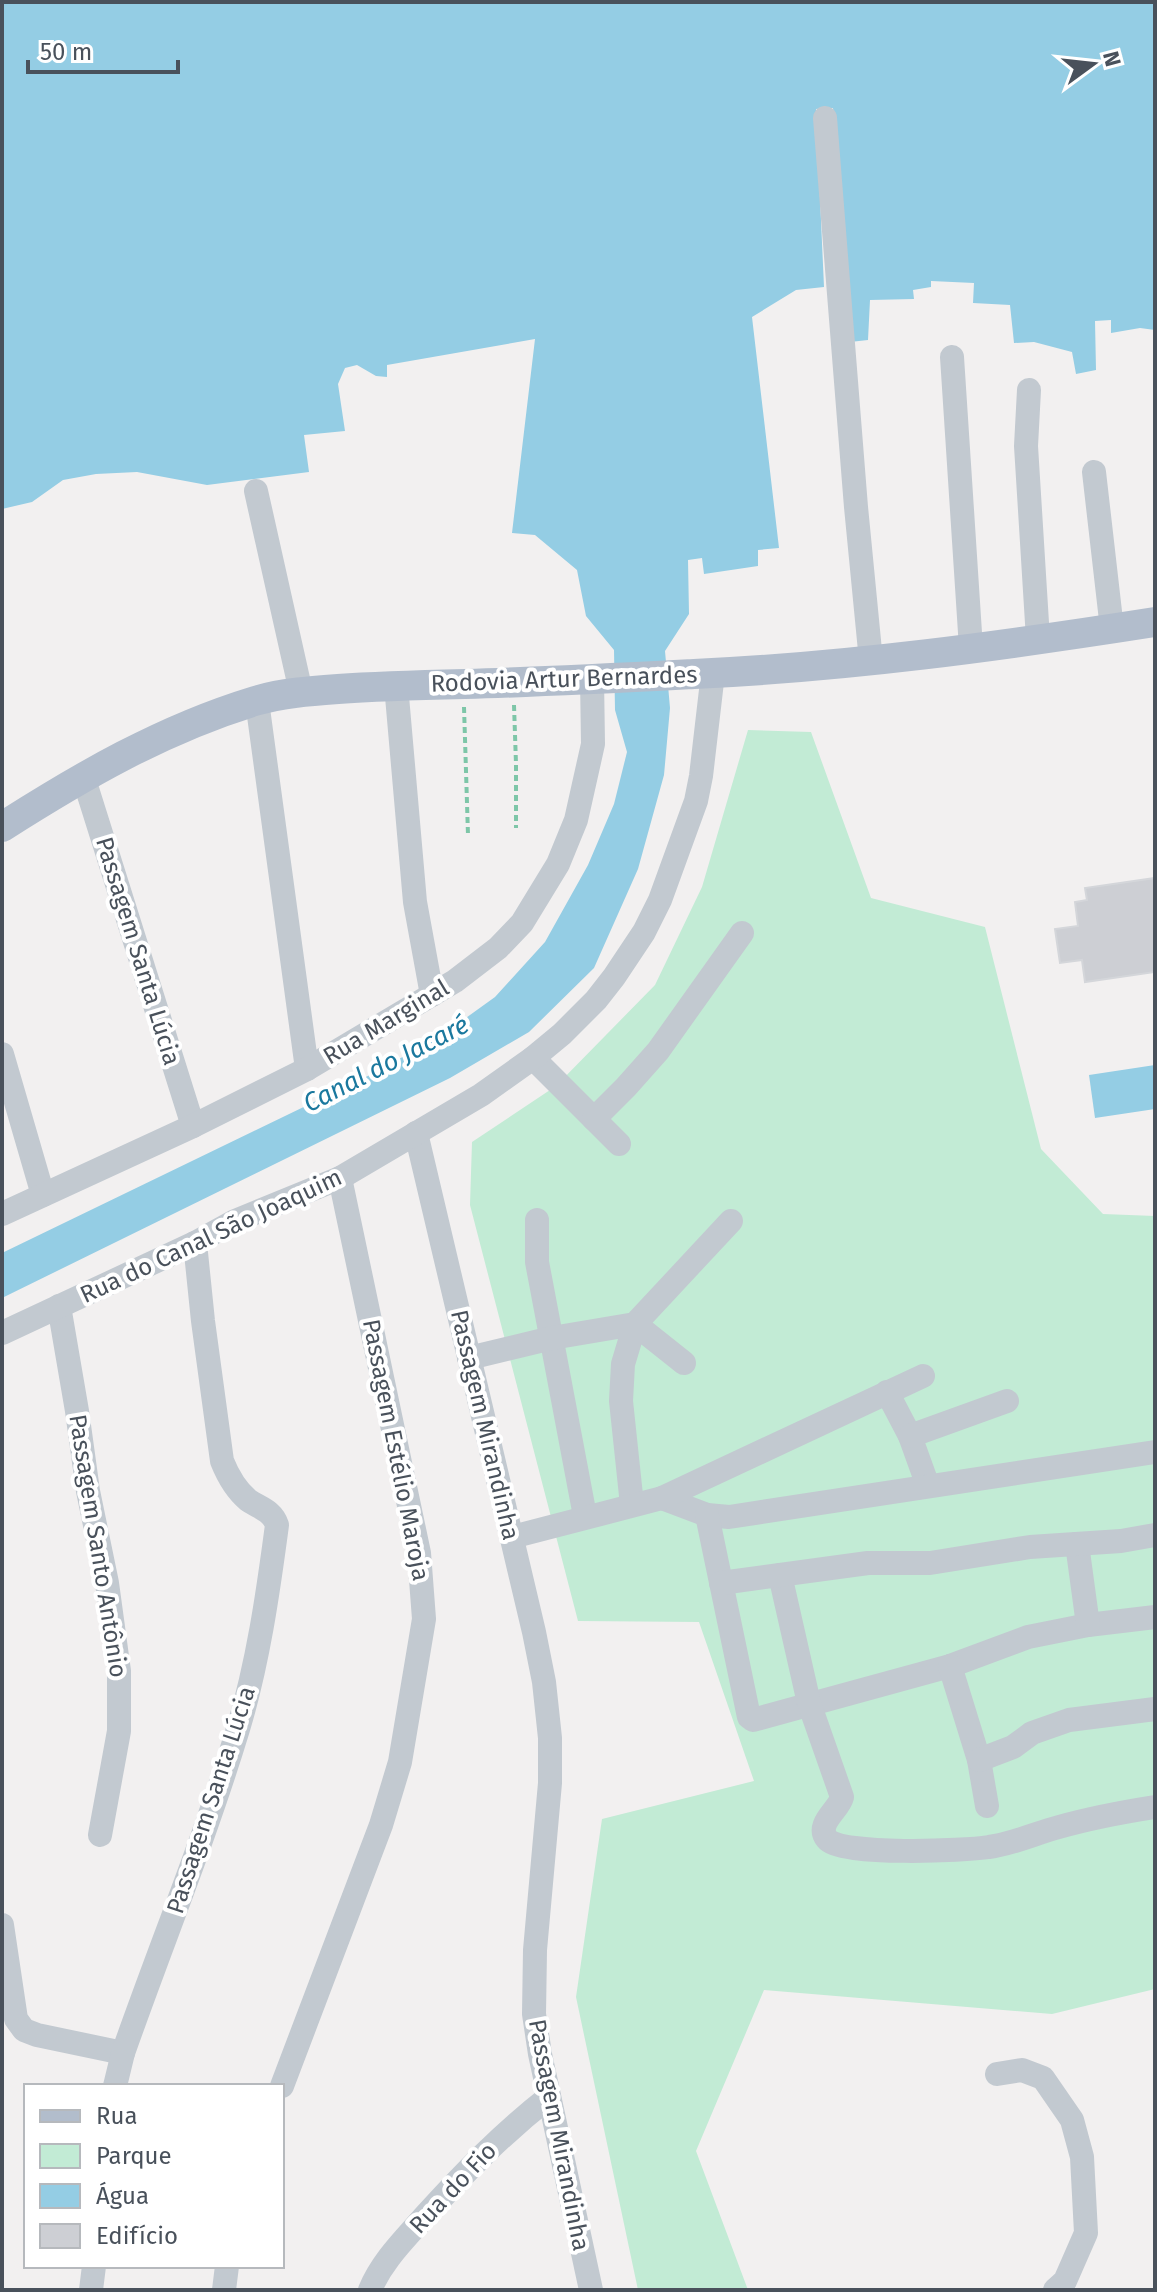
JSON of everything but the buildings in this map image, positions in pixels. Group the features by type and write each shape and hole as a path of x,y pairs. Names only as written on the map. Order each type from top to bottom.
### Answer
{"main road":[{"name":"Rodovia Artur Bernardes","path":"2,827 134,748 200,720 257,701 301,692 396,685 513,683 803,668 1155,622"}],"street":[{"path":"825,118 871,661"},
{"path":"952,357 971,648"},
{"path":"1029,390 1026,446 1038,639"},
{"path":"1094,472 1112,629"},
{"path":"256,491 301,692"},
{"path":"416,1133 481,1095 562,1034 596,1000 644,932 660,900 696,801 701,776 703,674"},
{"name":"Rua Marginal","path":"2,1214 193,1126 307,1069 455,981 498,948 522,923 558,864 576,820 593,744 597,678"},
{"path":"396,685 415,902 432,995"},
{"path":"257,701 307,1069"},
{"name":"Passagem Santa Lúcia","path":"83,776 193,1126"},
{"path":"594,1119 658,1051 742,933"},
{"path":"2,1054 43,1195"},
{"path":"533,1058 619,1144"},
{"name":"Rua do Canal São Joaquim","path":"2,1333 195,1243 235,1221 340,1178 416,1133"},
{"name":"Passagem Mirandinha","path":"416,1133 544,1682 550,1738 550,1783 534,2014 591,2290"},
{"name":"Passagem Estélio Maroja","path":"283,2084 381,1825 400,1762 424,1619 419,1553 340,1178"},
{"path":"537,1220 537,1262 585,1516"},
{"path":"632,1505 621,1401 623,1364 635,1324 731,1221"},
{"name":"Passagem Santa Lúcia","path":"115,2084 123,2053 239,1727 259,1642 277,1525 271,1513 248,1500 237,1489 222,1461 195,1243"},
{"name":"Passagem Santo Antônio","path":"59,1306 88,1491 107,1583 119,1671 119,1731 100,1835"},
{"path":"469,1358 552,1338 635,1324 684,1363"},
{"path":"512,1537 662,1498 923,1376"},
{"path":"887,1392 910,1436 928,1486"},
{"path":"910,1436 1007,1401"},
{"path":"662,1498 707,1515 729,1517 1155,1452"},
{"path":"707,1515 749,1717 753,1720 950,1666 1028,1637 1088,1625 1155,1617"},
{"path":"721,1583 868,1563 930,1563 1030,1547 1121,1541 1155,1535"},
{"path":"1077,1544 1088,1625"},
{"path":"780,1575 809,1703 842,1797 840,1805 826,1821 824,1833 836,1846 904,1851 990,1847 1064,1826 1155,1807"},
{"path":"950,1666 979,1760 987,1806"},
{"path":"979,1760 1013,1747 1032,1733 1069,1720 1155,1709"},
{"path":"2,1925 13,2008 24,2030 123,2053"},
{"path":"997,2074 1022,2070 1043,2078 1072,2120 1082,2157 1086,2233 1065,2281 1055,2290"},
{"name":"Rua do Fio","path":"370,2290 385,2261 451,2187 491,2145 549,2097"},
{"path":"91,2290 94,2268"},
{"path":"224,2290 227,2268"}],"path":[{"path":"513,683 516,828"},
{"path":"463,684 468,835"}],"green space":[{"path":"748,730 811,732 871,898 985,927 1041,1149 1103,1214 1155,1216 1155,1989 1052,2014 764,1990 696,2151 748,2290 638,2290 576,1997 602,1819 754,1781 699,1622 578,1621 470,1205 472,1142 556,1086 655,985 702,887"}],"water":[{"path":"2,2 1155,2 1155,330 1140,328 1111,333 1111,320 1095,321 1096,370 1076,374 1072,352 1034,342 1014,343 1010,305 973,303 974,283 931,281 931,287 913,290 914,299 870,300 868,340 850,342 833,108 816,109 824,287 796,290 752,317 779,548 758,550 758,566 704,574 702,558 688,560 689,614 665,651 670,708 664,775 638,869 594,968 529,1032 450,1078 2,1298 2,1253 376,1072 445,1033 495,997 545,942 588,865 614,804 627,752 615,710 614,650 586,616 577,570 535,535 512,533 535,339 387,365 387,377 376,376 357,365 345,368 338,384 345,431 304,435 309,472 207,485 137,472 96,474 63,480 32,502 2,509"},
{"path":"1155,1065 1155,1109 1095,1118 1089,1075"}],"water label":[{"name":"Canal do Jacaré","path":"386,1064"}]}
